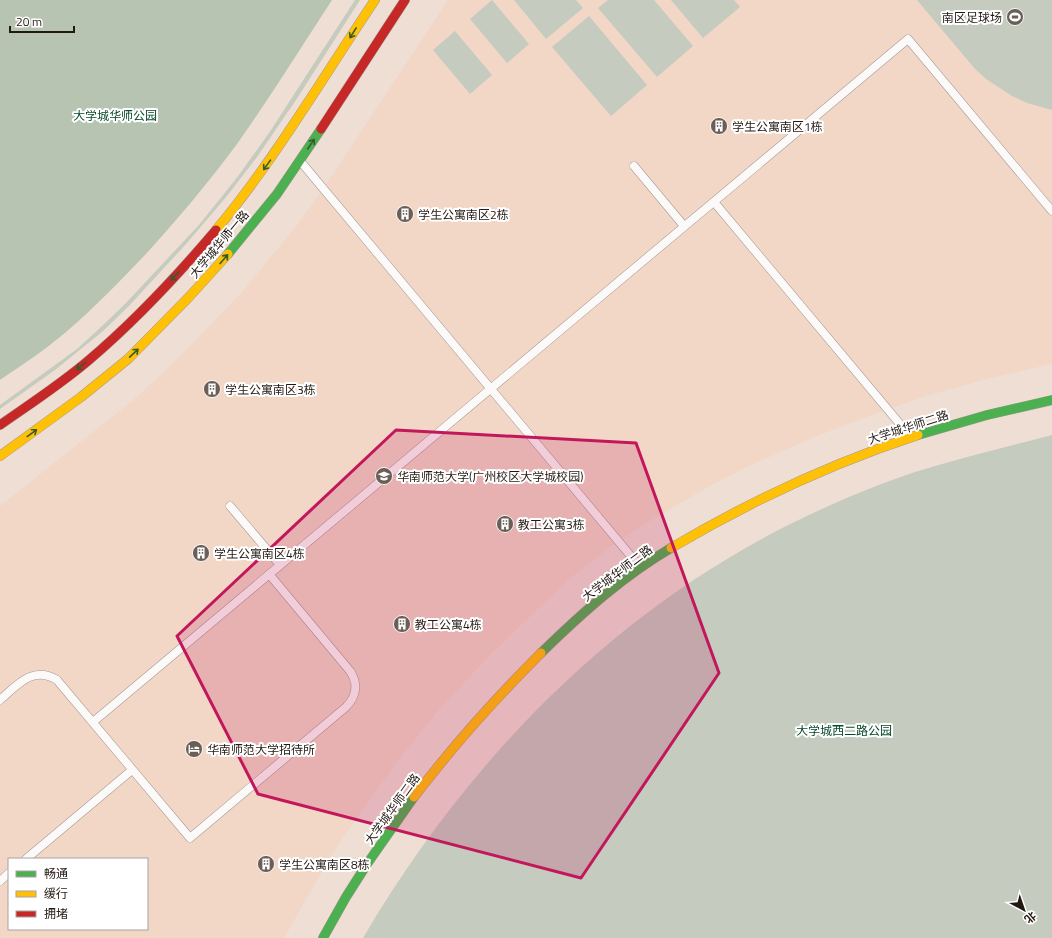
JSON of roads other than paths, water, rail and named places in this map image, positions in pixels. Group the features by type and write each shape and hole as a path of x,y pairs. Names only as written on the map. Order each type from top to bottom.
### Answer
{"street":[{"name":"大学城华师一路","path":"0,425 63,380 112,340 137,316 196,253 237,204 271,158 375,0"},
{"name":"大学城华师一路","path":"0,456 78,400 103,380 155,333 230,251 272,199 300,161 405,0"},
{"name":"大学城华师二路","path":"323,938 361,873 405,808 470,727 517,676 568,627 620,582 640,567 698,532 766,497 856,457 936,429 1052,400"}],"lane":[{"path":"92,722 908,39 1052,211"},
{"path":"300,161 640,567"},
{"path":"634,166 684,226"},
{"path":"714,202 912,438"},
{"path":"230,506 280,565"},
{"path":"0,700 28,677 37,675 48,676 56,680 190,838 346,707 354,696 356,686 354,676 269,574"},
{"path":"27,858 132,770"},
{"path":"0,881 8,874"}],"place":[{"name":"南区足球场","path":"1015,17"},
{"name":"学生公寓南区1栋","path":"719,126"},
{"name":"学生公寓南区2栋","path":"405,214"},
{"name":"学生公寓南区3栋","path":"212,389"},
{"name":"华南师范大学(广州校区大学城校园)","path":"384,476"},
{"name":"教工公寓3栋","path":"505,524"},
{"name":"学生公寓南区4栋","path":"201,553"},
{"name":"教工公寓4栋","path":"402,624"},
{"name":"华南师范大学招待所","path":"194,749"},
{"name":"学生公寓南区8栋","path":"266,864"}],"park label":[{"name":"大学城华师公园","path":"115,115"},
{"name":"大学城西二路公园","path":"844,730"}]}
